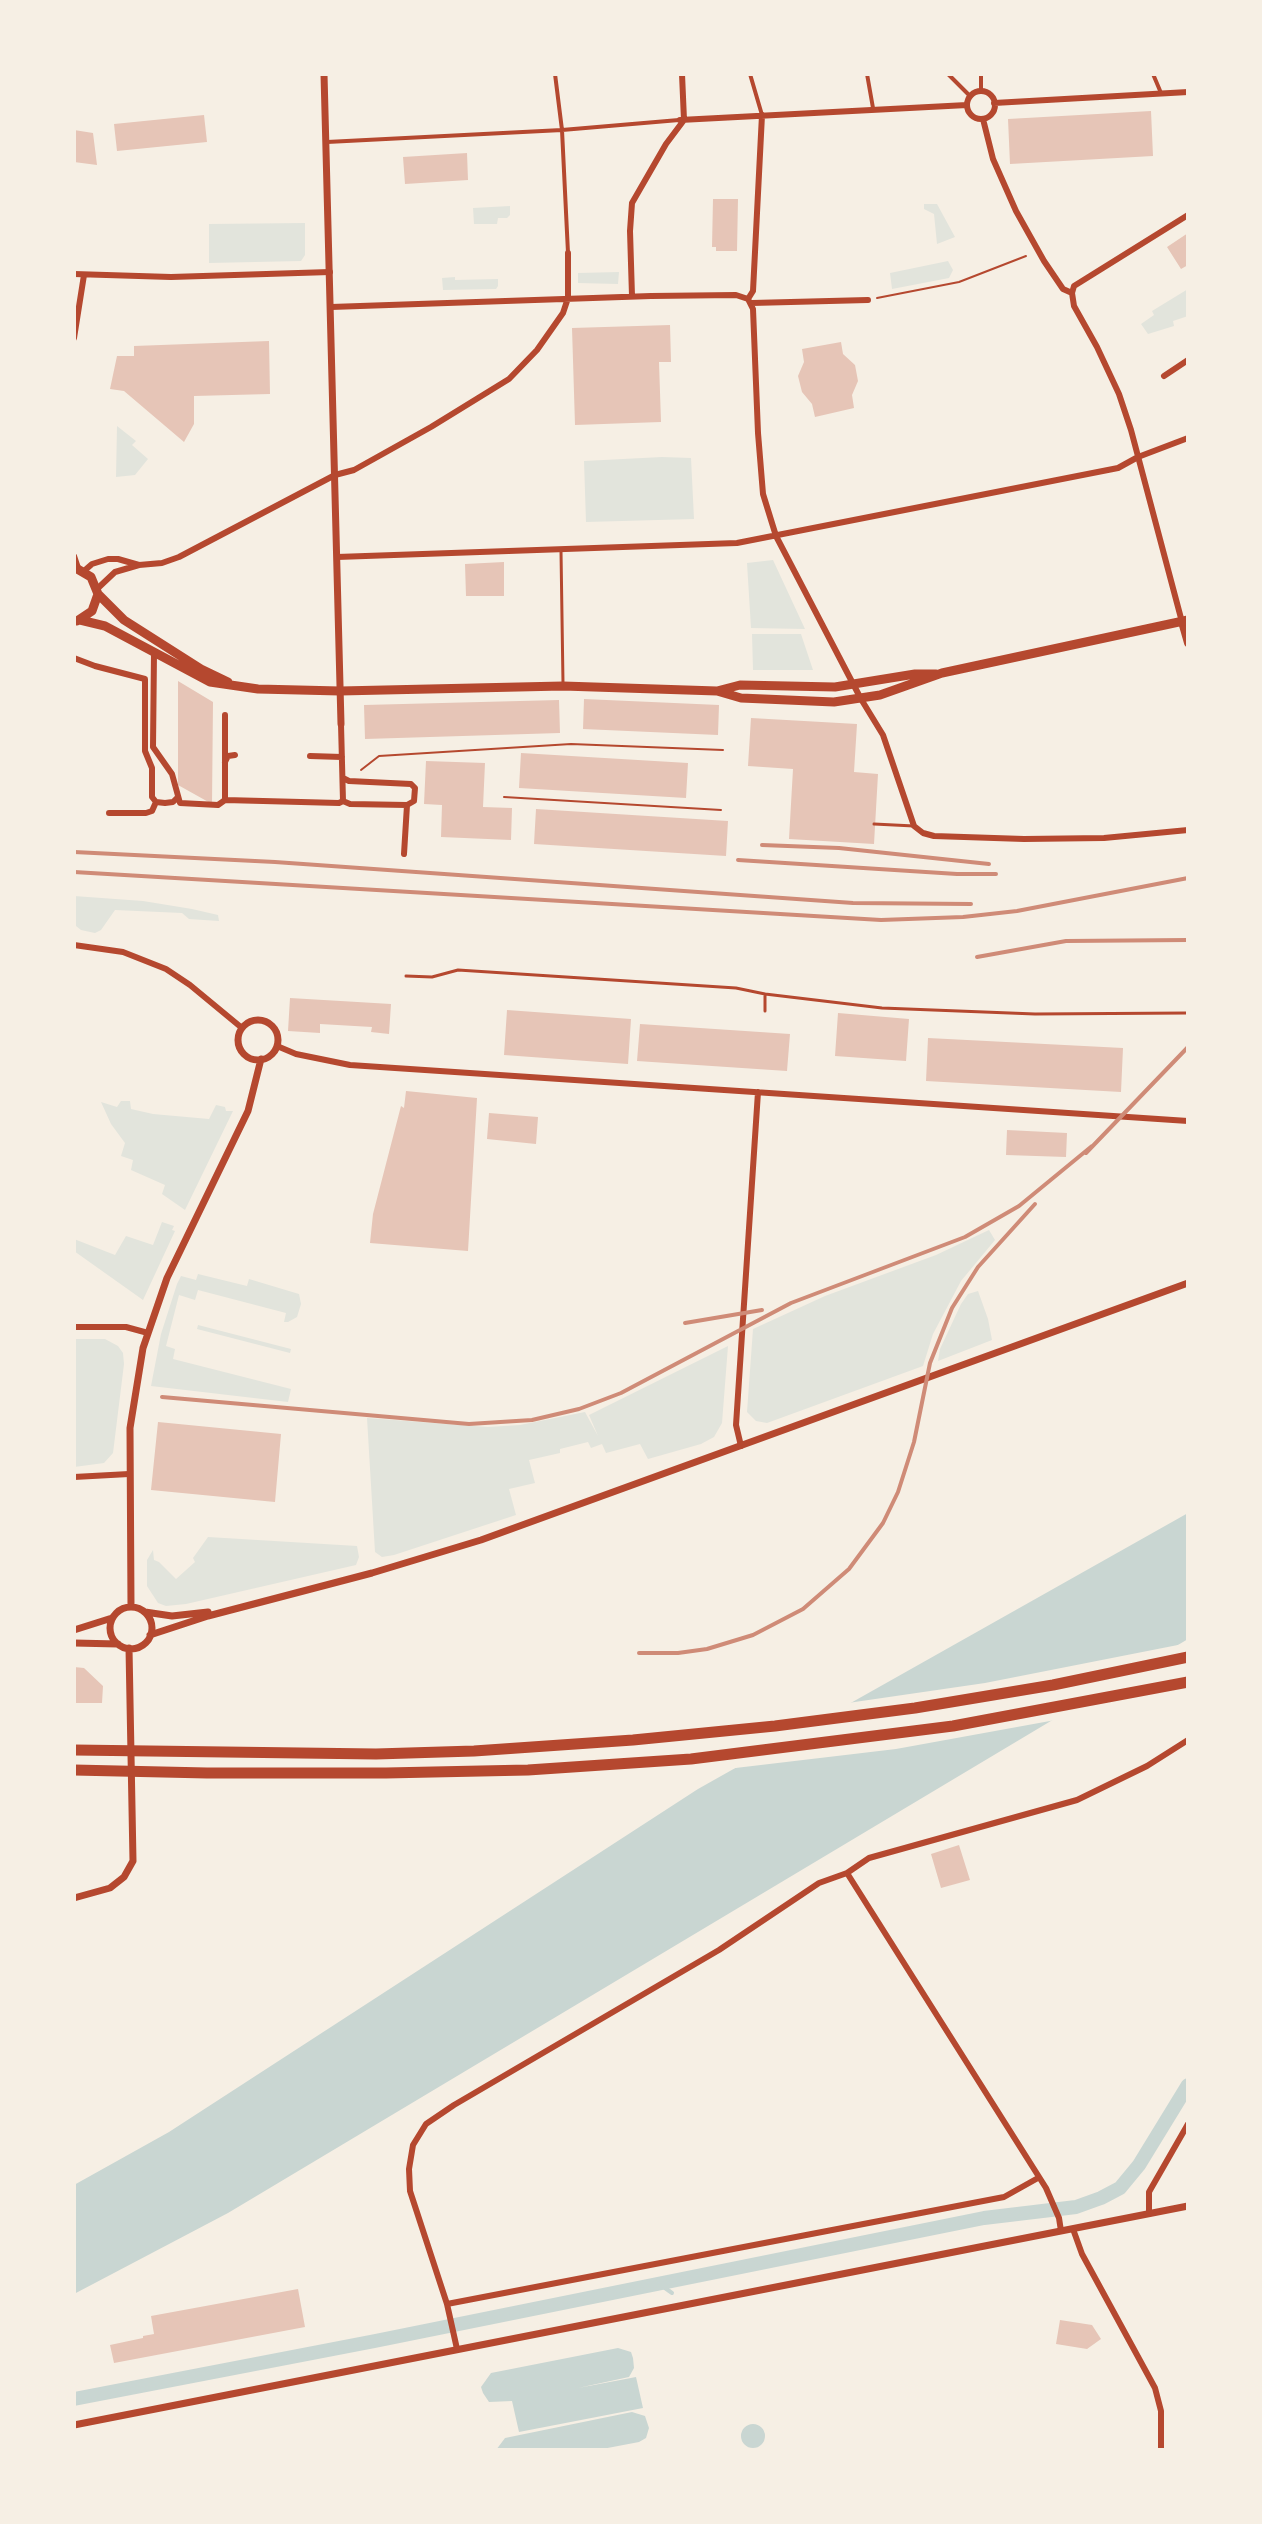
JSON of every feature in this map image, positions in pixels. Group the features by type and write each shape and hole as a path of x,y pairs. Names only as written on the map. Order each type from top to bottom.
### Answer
{"highway":[{"path":"74,1750 418,1753 633,1740 762,1728 915,1708 1053,1685 1188,1657"},
{"path":"74,1770 386,1773 616,1765 772,1751 907,1733 1188,1682"}],"main road":[{"path":"78,569 91,577 97,592 124,620 201,669 235,685"},
{"path":"76,623 92,611 97,592"},
{"path":"76,623 105,626 210,682 258,689 340,691 563,686 717,691 741,698 834,702 888,693 942,673 1185,621 1188,643"},
{"path":"717,691 740,685 814,688 854,685 915,674 942,673"}],"street":[{"path":"324,74 343,801"},
{"path":"97,592 115,572 179,557 335,475 367,463 509,379 544,342 563,313 568,298 562,130 555,74"},
{"path":"632,296 632,203 682,120 682,74"},
{"path":"750,74 762,115 750,301 763,494 776,536 883,735 914,826 934,836 1010,839 1104,838 1188,830"},
{"path":"867,74 873,108"},
{"path":"948,74 970,96"},
{"path":"981,74 981,92"},
{"path":"1153,74 1161,93"},
{"path":"981,92 989,95 994,103 991,115 983,119 971,116 967,105 970,96 981,92"},
{"path":"994,103 1188,92"},
{"path":"327,142 562,130 873,108 967,105"},
{"path":"983,119 993,159 1031,240 1063,289 1072,293"},
{"path":"1185,621 1119,394 1074,306 1072,293 1074,286 1188,215"},
{"path":"74,274 186,276 331,272"},
{"path":"74,338 84,275"},
{"path":"331,307 632,296 736,295 750,301 868,300"},
{"path":"1164,376 1187,362"},
{"path":"337,557 723,544 1105,471 1188,438"},
{"path":"74,556 78,569 108,559 139,565"},
{"path":"154,653 153,747 172,774 177,798 184,805 218,805 225,800 407,805 414,801 415,788 411,784 349,781 343,778"},
{"path":"74,658 142,677 148,676 156,664"},
{"path":"142,677 146,682 145,751 152,768 152,797 156,802"},
{"path":"225,715 225,800"},
{"path":"225,762 228,756 235,755"},
{"path":"310,756 342,757"},
{"path":"415,794 424,794"},
{"path":"156,802 173,802 177,798"},
{"path":"109,813 146,813 152,811 156,802"},
{"path":"404,854 407,805"},
{"path":"74,945 123,952 166,969 242,1028"},
{"path":"255,1021 269,1024 277,1034 277,1046 271,1055 261,1059 251,1058 243,1052 238,1040 242,1028 255,1021"},
{"path":"277,1046 296,1054 350,1065 1188,1121"},
{"path":"131,1607 129,1474 134,1396 148,1333 176,1259 248,1111 261,1059"},
{"path":"741,1446 736,1425 758,1092"},
{"path":"150,1635 470,1543 1188,1283"},
{"path":"74,1327 126,1327 148,1333"},
{"path":"74,1477 129,1474"},
{"path":"74,1630 112,1618 120,1610 131,1607 185,1615 242,1607"},
{"path":"74,1643 118,1644 129,1648 143,1644 150,1635 151,1624 144,1611"},
{"path":"112,1618 110,1632 118,1644"},
{"path":"74,1898 110,1888 121,1880 133,1861 129,1648"},
{"path":"457,2349 447,2304 410,2191 409,2169 413,2145 426,2124 719,1950 819,1883 847,1873 869,1858 1077,1800 1147,1766 1188,1740"},
{"path":"847,1873 1051,2197 1061,2231"},
{"path":"1149,2214 1149,2192 1188,2124"},
{"path":"447,2304 1004,2197 1038,2178"},
{"path":"74,2425 1188,2206"},
{"path":"1073,2229 1082,2254 1155,2388 1161,2411 1161,2450"}],"lane":[{"path":"561,551 563,686"},
{"path":"874,824 914,826"},
{"path":"406,976 432,977 458,970 736,988 894,1009 1035,1014 1188,1013"},
{"path":"765,994 765,1011"}],"path":[{"path":"868,300 959,282 1026,256"},
{"path":"357,774 379,756 571,744 723,750"},
{"path":"504,797 721,810"}],"shaded area":[{"path":"924,204 937,204 955,237 937,244 934,214 924,209"},
{"path":"510,206 510,215 498,218 497,224 474,224 473,208"},
{"path":"305,223 305,255 301,261 209,263 209,224"},
{"path":"948,261 953,270 949,278 892,289 890,273"},
{"path":"619,272 618,284 578,283 578,273"},
{"path":"455,277 455,280 498,279 498,286 496,289 443,290 442,278"},
{"path":"1188,289 1188,316 1173,321 1174,326 1148,334 1141,324 1154,315 1152,311"},
{"path":"117,426 136,441 132,445 148,459 135,475 116,477"},
{"path":"691,458 694,519 586,522 584,461"},
{"path":"773,560 805,629 751,628 747,563"},
{"path":"752,634 801,634 813,670 753,670"},
{"path":"74,896 143,901 192,909 218,915 219,921 189,919 182,913 115,910 101,930 95,933 76,926"},
{"path":"121,1101 130,1101 131,1109 153,1114 209,1119 216,1105 233,1111 185,1210 162,1194 165,1185 131,1170 133,1160 121,1156 125,1143 111,1124 101,1102 117,1107"},
{"path":"162,1222 174,1226 172,1230 175,1231 143,1300 74,1251 74,1239 115,1255 126,1236 153,1245"},
{"path":"989,1230 995,1240 961,1281 933,1334 923,1366 767,1423 756,1421 747,1412 753,1329 825,1296 936,1255"},
{"path":"198,1274 247,1286 249,1279 299,1294 301,1304 297,1317 288,1322 284,1322 286,1313 198,1290 195,1300 179,1295 166,1346 175,1349 173,1359 291,1389 288,1402 151,1386 161,1334 177,1284 181,1276 196,1280"},
{"path":"978,1291 992,1340 938,1361 940,1349 961,1304 968,1294"},
{"path":"198,1325 291,1349 290,1353 197,1329"},
{"path":"74,1339 105,1339 118,1346 123,1353 124,1364 113,1453 104,1463 74,1467"},
{"path":"728,1346 722,1423 714,1437 701,1444 648,1459 640,1444 606,1453 602,1444 591,1448 588,1442 560,1449 560,1453 529,1460 535,1483 509,1489 516,1515 394,1555 382,1557 375,1552 367,1418 488,1427 520,1425 585,1412 598,1436 589,1415"},
{"path":"1188,1513 1188,1639 228,2213 74,2294 74,2185 169,2132 698,1789"},
{"path":"208,1537 357,1546 359,1557 356,1565 186,1604 166,1606 158,1603 147,1586 147,1560 153,1550 154,1560 176,1579 195,1562 193,1558"},
{"path":"618,2348 631,2352 634,2368 629,2377 578,2388 636,2377 643,2408 519,2432 512,2401 489,2402 481,2387 491,2373"},
{"path":"632,2412 645,2416 649,2428 646,2438 639,2442 597,2450 496,2450 505,2438"},
{"path":"753,2424 762,2427 765,2436 762,2445 753,2448 744,2445 741,2436 744,2427"}],"pier":[{"path":"1188,1643 1061,1719 896,1749 727,1769 841,1704 985,1683"}],"building":[{"path":"1151,111 1153,156 1010,164 1008,119"},
{"path":"204,115 207,142 117,151 114,124"},
{"path":"74,130 93,133 97,165 74,162"},
{"path":"467,153 468,180 405,184 403,157"},
{"path":"713,199 738,199 737,251 716,251 716,247 712,247"},
{"path":"1188,233 1188,265 1181,269 1167,247"},
{"path":"670,325 671,362 659,362 661,422 575,425 572,328"},
{"path":"269,341 270,394 194,396 194,424 184,442 124,391 110,389 117,356 134,356 134,346"},
{"path":"841,342 843,354 855,365 858,381 852,395 854,408 815,417 812,404 802,392 798,376 804,362 802,349"},
{"path":"504,562 504,596 466,596 465,564"},
{"path":"178,681 213,702 212,804 178,785"},
{"path":"584,699 719,705 718,735 583,729"},
{"path":"559,700 560,733 365,739 364,705"},
{"path":"751,718 857,724 854,772 878,774 874,844 789,839 793,769 748,766"},
{"path":"521,753 688,763 686,798 519,788"},
{"path":"426,761 485,763 483,807 512,808 511,840 441,837 442,805 424,804"},
{"path":"536,809 728,821 726,856 534,844"},
{"path":"290,998 391,1004 389,1034 371,1032 372,1027 320,1024 320,1033 288,1031"},
{"path":"507,1010 631,1019 628,1064 504,1055"},
{"path":"838,1013 909,1019 906,1061 835,1056"},
{"path":"640,1024 790,1034 787,1071 637,1061"},
{"path":"928,1038 1123,1048 1121,1092 926,1081"},
{"path":"406,1091 477,1098 468,1251 370,1243 373,1214 401,1106 404,1108"},
{"path":"489,1113 538,1117 536,1144 487,1139"},
{"path":"1007,1130 1067,1133 1066,1157 1006,1155"},
{"path":"158,1422 281,1434 275,1502 151,1490"},
{"path":"74,1667 84,1668 103,1686 102,1703 74,1703"},
{"path":"959,1845 970,1880 941,1888 931,1854"},
{"path":"298,2289 305,2327 114,2363 110,2345 154,2334 151,2316"},
{"path":"1060,2320 1092,2325 1101,2339 1087,2349 1056,2344"}],"waterway":[{"path":"74,2399 984,2218 1076,2207 1120,2188 1139,2165 1188,2085"},
{"path":"658,2283 672,2293"}],"railway":[{"path":"762,845 839,848 989,864"},
{"path":"74,852 275,862 853,903 971,904"},
{"path":"738,860 996,874"},
{"path":"74,872 881,920 963,917 1017,911 1188,878"},
{"path":"977,957 1066,941 1188,940"},
{"path":"1086,1153 1188,1047"},
{"path":"162,1397 469,1424 532,1420 579,1409 621,1393 791,1303 965,1237 1019,1206 1092,1146"},
{"path":"639,1653 707,1649 753,1635 803,1609 849,1569 883,1523 898,1492 914,1442 930,1363 952,1308 978,1267 1035,1204"},
{"path":"685,1323 762,1310"}]}
